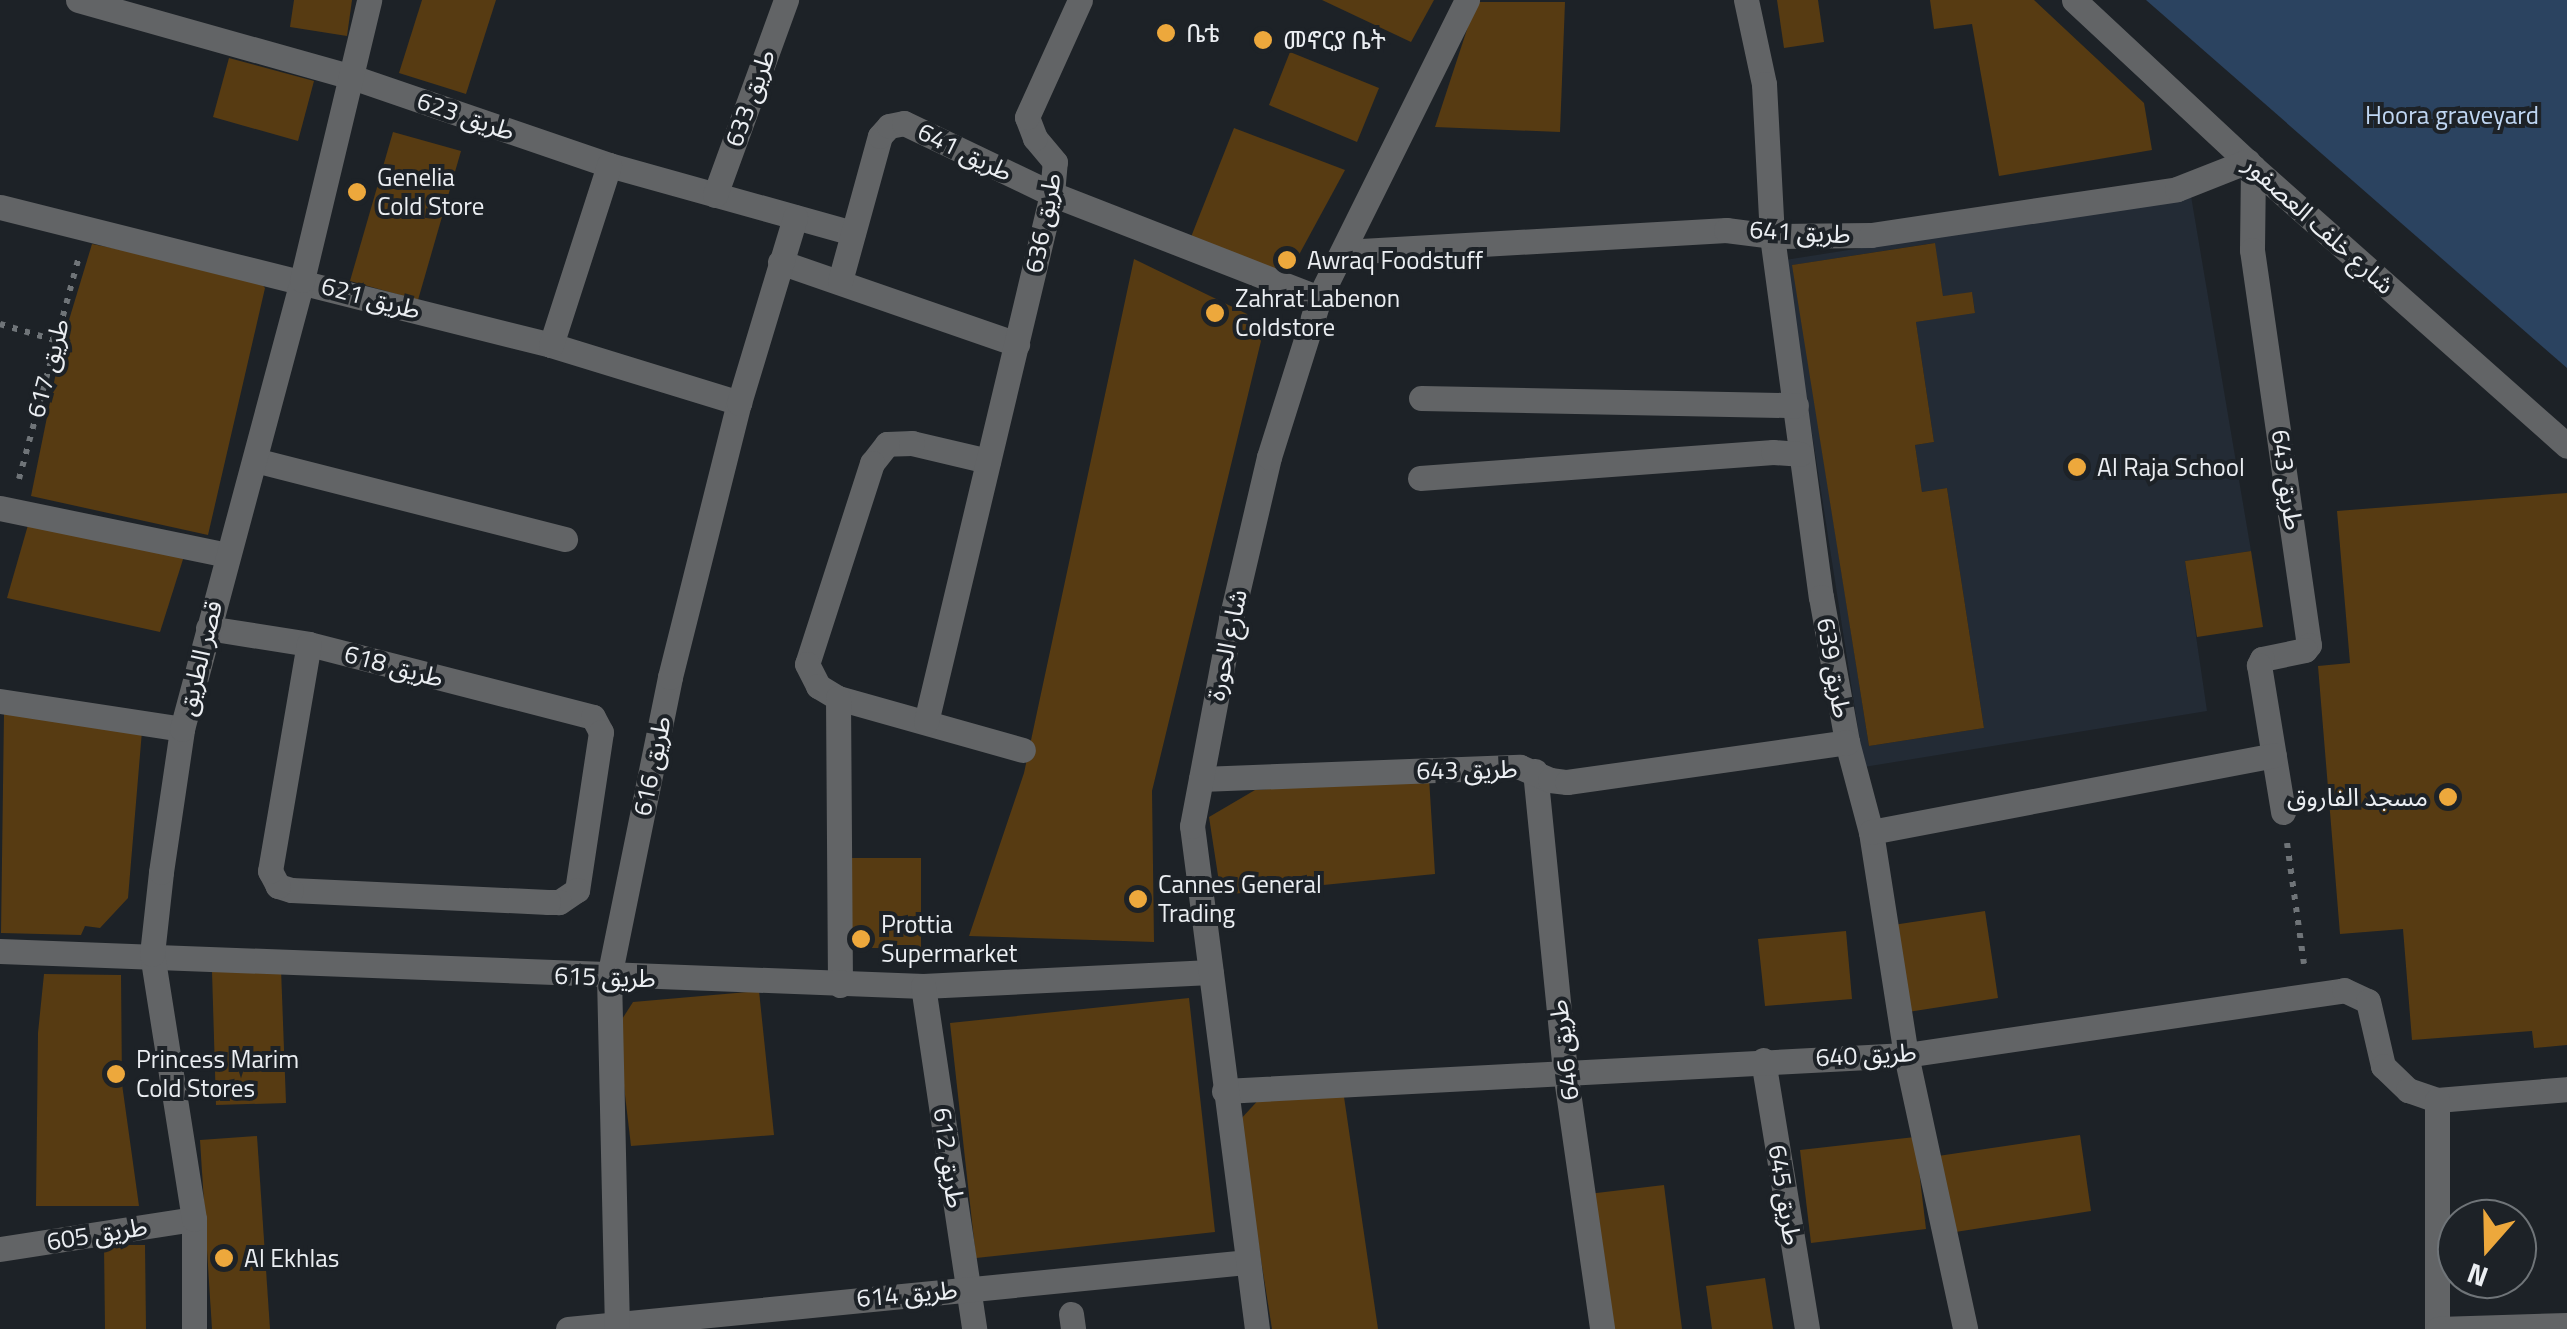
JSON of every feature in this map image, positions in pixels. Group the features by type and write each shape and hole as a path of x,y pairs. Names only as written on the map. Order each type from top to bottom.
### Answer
{"street":[{"name":"طريق 623","path":"78,0 352,77 610,166 854,233"},
{"name":"قصر الطريق","path":"194,1329 194,1218 152,954 182,729 302,280 369,0"},
{"name":"طريق 633","path":"715,195 786,0"},
{"name":"طريق 636","path":"926,722 1052,194 1055,162 1035,138 1028,118 1080,0"},
{"name":"شارع الحورة","path":"1257,1329 1192,826 1231,619 1269,457 1319,298 1467,0"},
{"name":"طريق 639","path":"1744,0 1764,84 1772,236 1800,454 1847,742 1870,832 1906,1055 1965,1329"},
{"name":"شارع خلف العصفور","path":"2074,0 2250,164 2567,446"},
{"name":"طريق 641","path":"854,233 880,136 889,126 904,123 1052,194 1319,298"},
{"name":"طريق 641","path":"1344,252 1743,229 1772,236 1871,235 2158,192 2250,164"},
{"name":"طريق 643","path":"2250,164 2252,250 2309,645 2304,650 2262,658 2259,666 2283,812"},
{"path":"551,345 610,166"},
{"name":"طريق 621","path":"0,207 551,345 739,403"},
{"name":"طريق 616","path":"616,1326 609,977 670,677 739,403 794,217"},
{"path":"840,281 854,233"},
{"path":"780,262 1018,344"},
{"path":"1421,398 1796,405"},
{"path":"988,461 912,443 887,444 872,463 806,664 818,686 838,698 1023,750"},
{"path":"1420,478 1773,452 1800,454"},
{"path":"255,460 565,539"},
{"path":"6,509 226,555"},
{"name":"طريق 618","path":"208,628 309,644 593,718 601,732 581,880 569,898 548,902 284,889 273,881 270,871 309,644"},
{"path":"838,698 840,984"},
{"path":"0,702 182,729"},
{"name":"طريق 643","path":"1200,780 1520,767 1535,770 1550,780 1567,782 1847,742"},
{"path":"1870,832 2274,755"},
{"name":"طريق 646","path":"1535,770 1565,1072 1602,1329"},
{"name":"طريق 615","path":"0,951 924,986 1211,972"},
{"name":"طريق 612","path":"924,986 974,1329"},
{"name":"طريق 640","path":"1224,1091 1906,1055 2344,990 2368,1002 2389,1076 2408,1090 2437,1100"},
{"name":"طريق 645","path":"1764,1060 1807,1329"},
{"path":"2567,1089 2437,1100 2437,1329 2567,1325"},
{"name":"طريق 605","path":"0,1249 194,1218"},
{"name":"طريق 614","path":"568,1329 764,1318 968,1288 1246,1262"}],"path":[{"name":"طريق 617","path":"6,509 88,228"},
{"path":"0,324 54,340"},
{"path":"2283,812 2308,994"}],"shaded area":[{"name":"Al Raja School","path":"2191,196 2251,551 2185,561 2207,711 1864,767 1785,260","holes":["1934,243 1943,296 1972,293 1975,312 1916,322 1934,442 1915,445 1922,492 1947,488 1984,728 1869,746 1793,265"]}],"green space":[{"name":"Hoora graveyard","path":"2146,0 2567,0 2567,368"}],"building":[{"path":"294,0 352,0 347,36 290,27"},
{"path":"422,0 496,0 466,94 399,73"},
{"path":"1322,0 1434,0 1411,42"},
{"path":"1777,0 1818,0 1824,42 1784,48"},
{"path":"1930,0 2034,0 2144,103 2152,150 1999,176 1972,24 1934,29"},
{"path":"1476,2 1565,2 1560,132 1435,127"},
{"path":"1290,52 1379,88 1357,142 1269,105"},
{"path":"229,58 314,81 298,141 213,117"},
{"path":"1234,128 1345,170 1288,275 1191,237"},
{"path":"393,132 461,151 418,300 350,281"},
{"path":"1935,243 1943,296 1972,292 1975,313 1916,322 1934,442 1915,445 1922,492 1947,488 1984,728 1869,746 1792,265"},
{"path":"92,244 255,276 265,288 208,535 31,496 62,343"},
{"path":"1134,259 1247,314 1261,341 1152,791 1154,942 969,936 1024,773"},
{"name":"مسجد الفاروق","path":"2567,493 2567,1045 2534,1048 2532,1031 2412,1040 2403,929 2340,934 2318,666 2350,663 2337,511"},
{"path":"28,525 185,553 160,632 7,598"},
{"path":"2251,551 2263,627 2197,637 2185,561"},
{"path":"4,713 142,731 128,898 100,928 85,926 81,935 1,933"},
{"path":"1429,778 1435,874 1221,895 1209,817 1255,790"},
{"path":"850,858 921,858 921,948 850,948"},
{"path":"1985,911 1998,998 1908,1012 1893,925"},
{"path":"1846,931 1852,999 1765,1006 1758,939"},
{"path":"281,969 286,1103 216,1105 212,971"},
{"path":"44,974 121,975 122,1084 139,1206 36,1206 38,1033"},
{"path":"759,991 774,1135 631,1146 617,1027 633,1002"},
{"path":"1189,998 1215,1232 976,1258 950,1023"},
{"path":"1343,1090 1378,1329 1272,1329 1239,1121 1263,1095"},
{"path":"2080,1135 2091,1211 1949,1233 1938,1156"},
{"path":"257,1136 270,1329 212,1329 200,1140"},
{"path":"1915,1137 1926,1229 1811,1243 1800,1150"},
{"path":"1664,1185 1682,1329 1605,1329 1588,1194"},
{"path":"104,1245 145,1245 146,1329 105,1329"},
{"path":"1765,1278 1773,1329 1712,1329 1706,1286"}],"place":[{"name":"ቤቴ","path":"1166,33"},
{"name":"መኖርያ ቤት","path":"1263,40"},
{"name":"Genelia Cold Store","path":"357,192"},
{"name":"Awraq Foodstuff","path":"1287,260"},
{"name":"Zahrat Labenon Coldstore","path":"1215,313"},
{"name":"Al Raja School","path":"2077,467"},
{"name":"مسجد الفاروق","path":"2448,797"},
{"name":"Cannes General Trading","path":"1138,899"},
{"name":"Prottia Supermarket","path":"861,939"},
{"name":"Princess Marim Cold Stores","path":"116,1074"},
{"name":"Al Ekhlas","path":"224,1258"}]}
